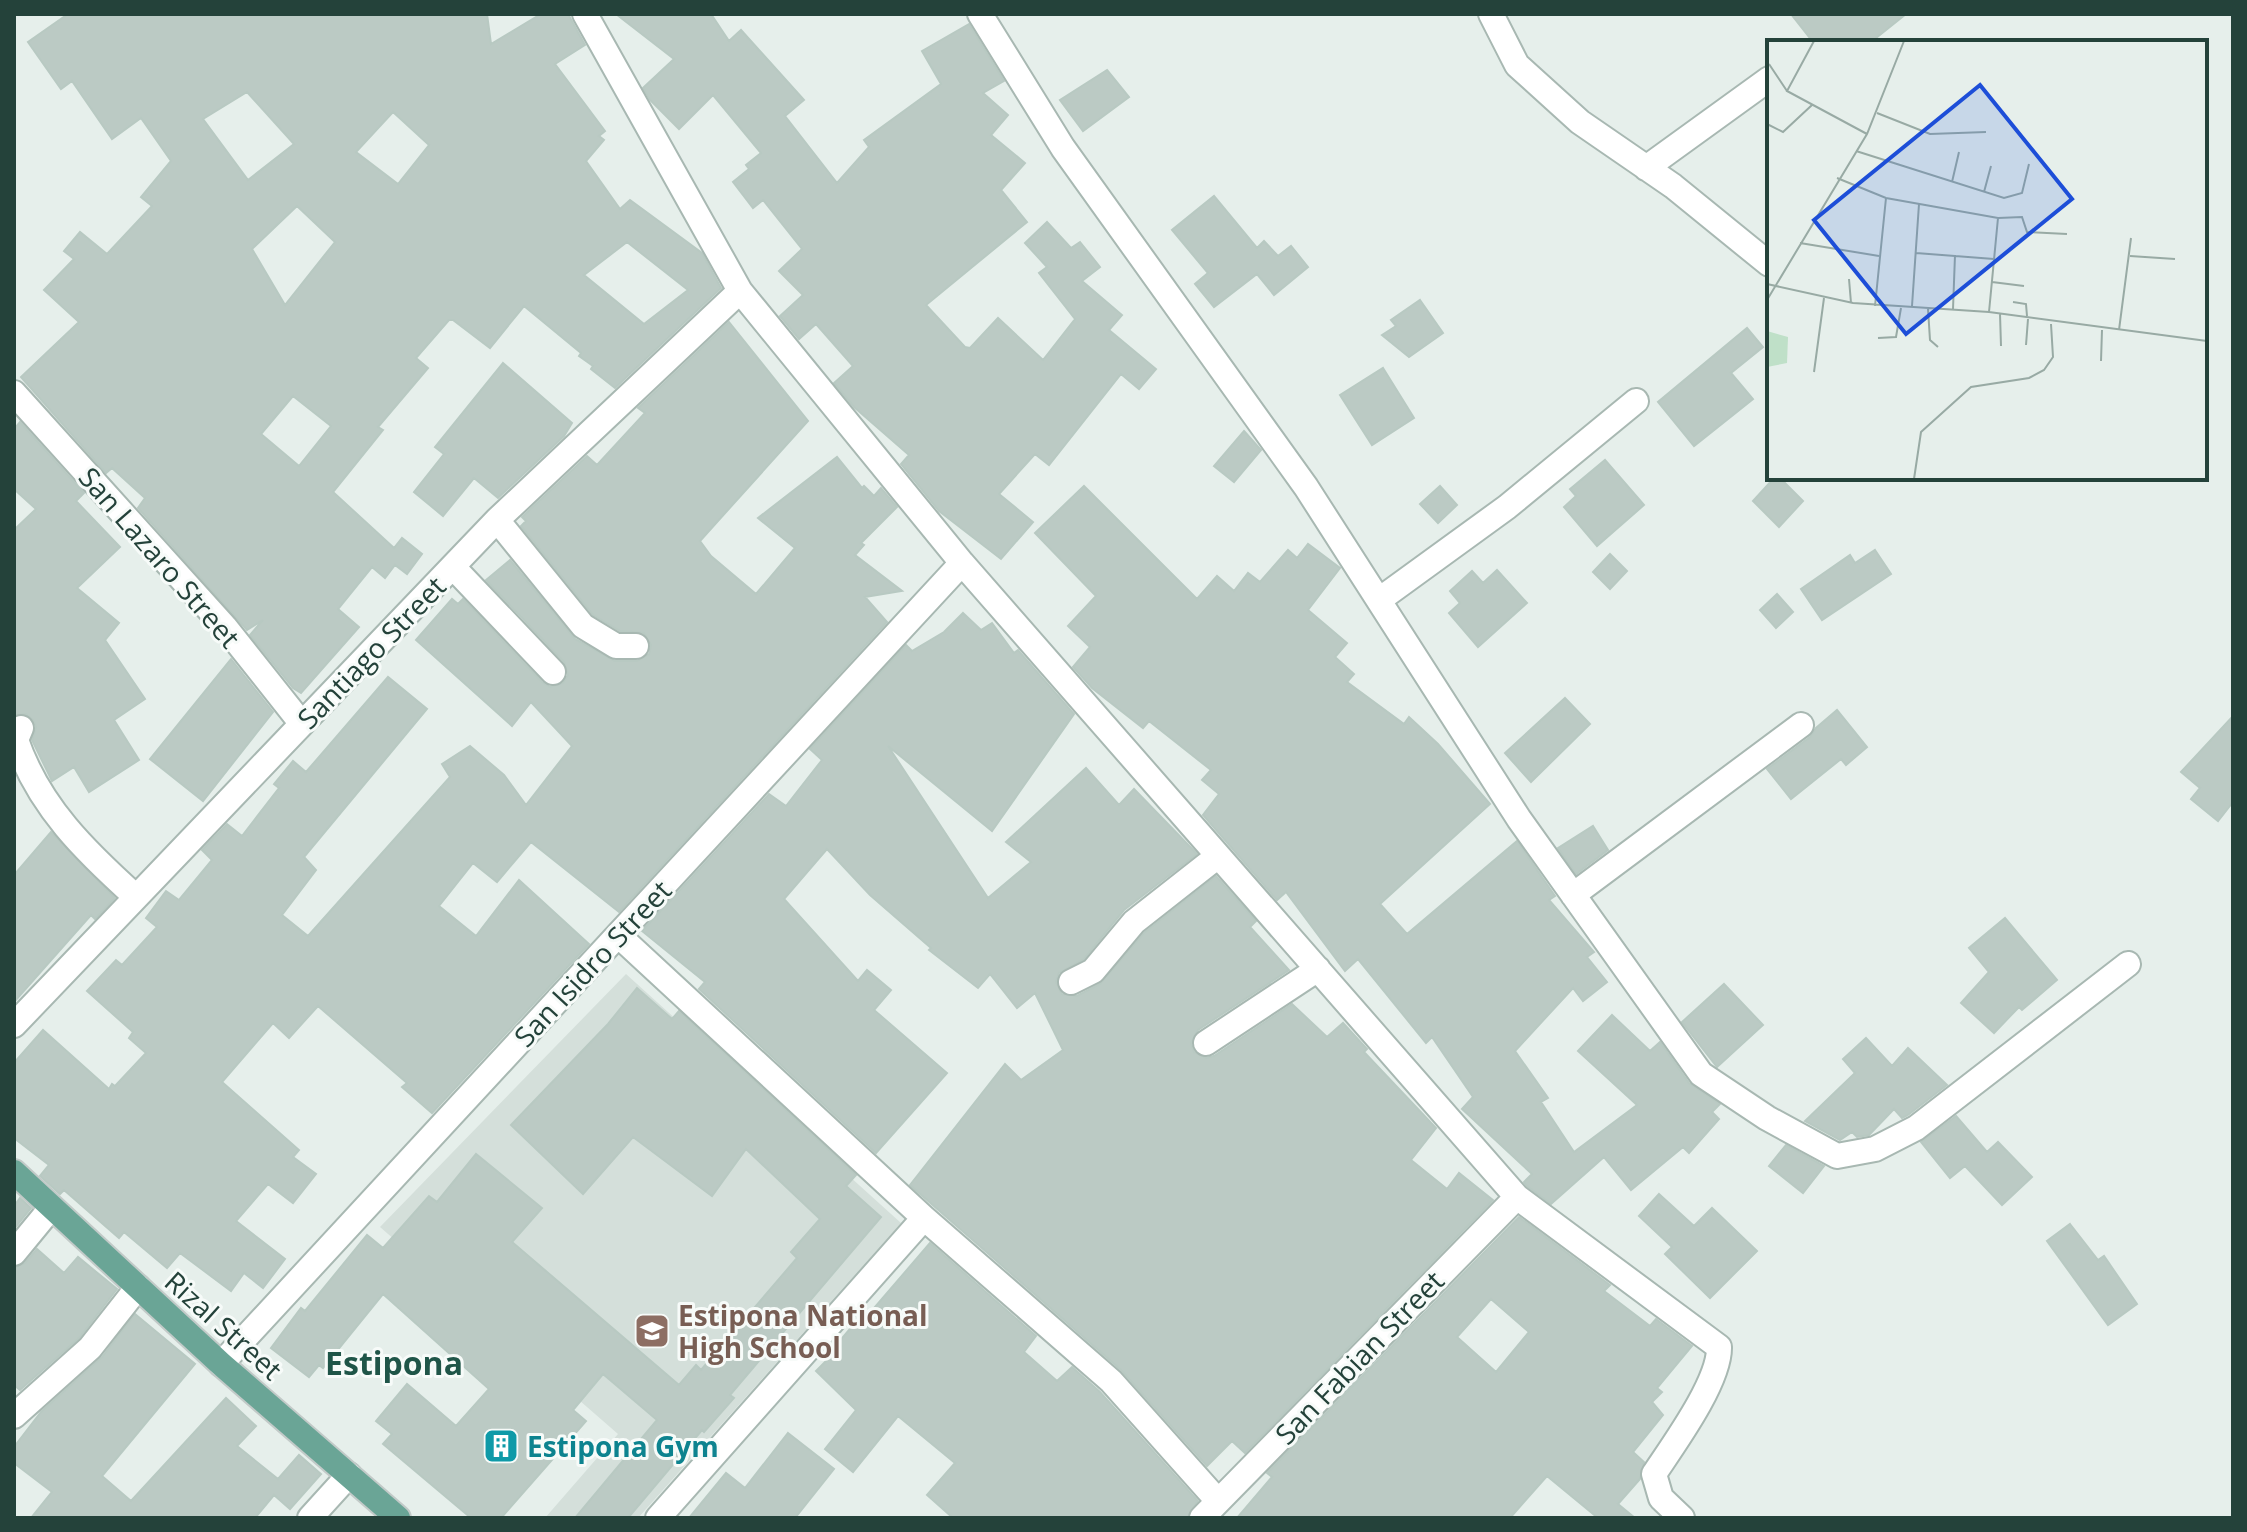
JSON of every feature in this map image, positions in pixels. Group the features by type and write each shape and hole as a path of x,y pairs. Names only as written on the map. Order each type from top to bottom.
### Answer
{"main road":[{"name":"Rizal Street","path":"14,1172 221,1364 398,1518"}],"street":[{"path":"585,14 740,291 962,563 1517,1197 1719,1347 1719,1358 1710,1380 1654,1474 1661,1498 1682,1518"},
{"path":"980,14 1063,148 1306,487 1519,819 1701,1074 1767,1118 1837,1156 1875,1149 1916,1128 2128,964"},
{"path":"1491,14 1517,65 1580,122 1646,168 1767,262"},
{"path":"1646,168 1767,80"},
{"name":"Santiago Street","path":"14,1025 497,520 740,291"},
{"name":"San Lazaro Street","path":"14,393 225,627 302,724"},
{"path":"1379,600 1507,507 1636,401"},
{"path":"497,520 583,626 616,646 636,646"},
{"name":"San Isidro Street","path":"221,1364 962,563"},
{"path":"453,567 553,672"},
{"path":"1573,895 1801,725"},
{"path":"21,728 16,740 23,760 55,816 86,852 136,897"},
{"path":"1071,982 1093,971 1134,922 1218,856"},
{"path":"618,935 924,1218 1111,1381 1210,1510"},
{"path":"1206,1043 1318,969"},
{"name":"San Fabian Street","path":"1210,1510 1517,1197"},
{"path":"14,1253 51,1208"},
{"path":"658,1518 924,1218"},
{"path":"14,1416 90,1348 138,1287"},
{"path":"310,1518 349,1475"}],"shaded area":[{"name":"Estipona National High School","path":"626,974 901,1223 638,1518 545,1518 618,1434 380,1227"}],"building":[{"path":"68,14 487,14 491,44 541,14 568,14 585,45 555,64 605,131 599,136 604,140 586,161 620,209 630,200 702,253 721,288 615,388 591,369 593,366 579,356 581,353 524,306 490,348 449,320 416,358 428,368 378,427 383,430 333,492 394,548 402,538 422,554 407,574 395,565 385,578 372,567 338,609 359,627 301,693 293,688 250,635 263,620 247,630 138,508 145,498 112,468 106,473 21,377 79,322 44,290 74,259 64,251 80,232 107,254 152,206 141,197 171,161 141,118 112,139 72,81 61,89 28,42","holes":["247,92 294,144 248,180 203,119","393,112 429,145 398,184 356,152","297,206 335,242 285,305 252,249","627,242 688,290 644,324 584,275","293,396 331,426 299,466 261,434"]},
{"path":"616,14 711,14 729,41 741,30 804,100 785,116 837,183 869,147 864,140 941,84 922,51 969,24 1004,81 983,93 1008,115 991,135 1025,163 1001,190 1027,222 926,305 965,347 970,348 998,318 1043,360 1075,319 1039,273 1047,267 1025,243 1047,222 1071,248 1080,242 1100,267 1082,281 1122,315 1109,330 1156,369 1139,389 1121,374 1049,465 1035,454 999,494 1033,522 1001,559 939,511 901,464 909,455 854,407 834,383 853,366 816,324 799,339 780,316 803,295 779,271 802,249 763,200 753,208 733,182 749,169 746,165 761,153 713,95 679,129 650,100 643,88 674,59"},
{"path":"1791,14 1906,14 1874,40 1811,40"},
{"path":"1107,70 1129,97 1083,131 1060,100"},
{"path":"1214,196 1257,248 1264,241 1278,256 1291,246 1308,267 1274,295 1257,274 1214,307 1195,284 1208,273 1172,230"},
{"path":"1420,300 1443,333 1409,357 1382,335 1396,326 1391,320"},
{"path":"729,322 808,421 700,541 711,556 756,594 795,548 758,518 837,457 862,488 864,486 874,496 881,488 897,507 861,543 864,545 855,555 902,591 865,597 887,622 619,912 531,842 497,882 473,863 439,906 476,936 519,880 589,944 432,1113 402,1087 407,1083 318,1006 289,1038 273,1023 222,1082 299,1150 293,1157 316,1174 293,1203 268,1184 236,1221 285,1259 263,1288 244,1273 231,1291 180,1253 167,1268 124,1232 119,1238 64,1190 60,1194 40,1176 49,1165 14,1138 14,1063 43,1030 109,1089 112,1084 115,1086 146,1053 129,1038 133,1032 87,991 116,960 122,965 157,927 146,918 166,891 179,900 212,860 202,850 227,824 242,836 279,788 274,784 293,761 306,772 388,677 427,709 304,857 316,870 282,915 308,936 450,777 442,764 470,746 504,775 526,805 572,746 531,702 512,726 416,640 452,599 458,604 463,599 542,682 550,687 563,683 568,675 564,662 486,580 510,560 575,639 615,661 637,661 649,654 651,645 644,633 620,631 593,615 521,526 526,521 522,517 587,456 597,465 645,413 638,408"},
{"path":"1747,328 1763,347 1731,373 1753,399 1694,446 1658,402"},
{"path":"503,363 572,423 564,436 498,498 474,478 443,516 414,492 444,454 435,447"},
{"path":"1383,368 1414,418 1372,445 1340,395"},
{"path":"20,422 84,493 76,501 120,547 77,588 119,623 105,640 145,699 114,720 139,760 89,792 74,767 52,781 32,740 36,727 33,720 26,714 14,715 14,530 36,509 14,489 14,429"},
{"path":"1244,431 1261,450 1234,482 1214,466"},
{"path":"1605,460 1644,505 1597,546 1564,507 1576,496 1570,489"},
{"path":"1772,480 1782,480 1803,501 1779,527 1753,501"},
{"path":"1084,486 1197,599 1217,576 1234,591 1248,573 1260,582 1288,550 1297,558 1308,544 1340,568 1308,610 1347,643 1335,657 1354,674 1347,682 1404,724 1409,717 1438,744 1490,804 1380,904 1407,934 1517,841 1555,896 1549,900 1594,952 1587,957 1607,982 1583,1001 1573,988 1515,1051 1548,1098 1541,1102 1574,1152 1637,1105 1578,1051 1612,1015 1650,1051 1660,1042 1689,1083 1720,1104 1712,1112 1719,1119 1689,1153 1683,1147 1631,1190 1604,1157 1551,1204 1527,1186 1524,1182 1532,1174 1462,1109 1473,1097 1432,1037 1426,1043 1358,959 1345,971 1286,892 1277,900 1203,815 1219,794 1202,780 1211,770 1149,721 1143,728 1092,688 1073,667 1090,647 1068,626 1096,596 1035,533"},
{"path":"1440,486 1457,505 1438,523 1420,504"},
{"path":"1875,550 1891,574 1822,620 1801,589 1850,555 1855,563"},
{"path":"1610,554 1627,571 1610,589 1593,572"},
{"path":"1497,570 1527,603 1478,647 1449,613 1460,603 1450,591 1472,571 1483,583"},
{"path":"1777,594 1793,612 1776,628 1760,610"},
{"path":"963,613 981,630 992,623 1014,653 1018,650 1074,714 992,831 888,746 988,898 1031,862 1006,842 1086,768 1119,805 1134,789 1197,854 1124,910 1084,959 1059,973 1056,982 1062,994 1077,996 1100,984 1144,933 1216,876 1256,921 1250,927 1289,970 1198,1030 1191,1043 1194,1052 1206,1058 1214,1056 1292,1004 1327,1037 1343,1023 1367,1049 1364,1052 1436,1128 1411,1160 1447,1189 1459,1173 1493,1200 1245,1453 1232,1441 1207,1466 1121,1370 910,1185 1005,1064 1021,1080 1063,1050 1035,993 1017,1008 990,974 978,988 929,950 931,948 870,895 827,849 784,899 858,981 867,970 891,990 874,1010 947,1073 876,1153 699,989 705,982 642,931 769,794 786,806 822,760 810,749 906,645 912,651 944,632"},
{"path":"231,659 273,712 203,801 150,759"},
{"path":"1565,698 1590,724 1531,782 1505,753"},
{"path":"1837,710 1867,747 1846,765 1841,759 1791,799 1767,769 1810,737"},
{"path":"2233,716 2233,802 2218,821 2191,799 2200,788 2181,772"},
{"path":"1593,826 1608,850 1576,874 1558,848"},
{"path":"51,832 115,898 95,919 91,915 14,1002 14,875"},
{"path":"2005,918 2057,980 2022,1010 2019,1007 1994,1033 1961,1003 1989,972 1969,948"},
{"path":"1724,984 1763,1025 1717,1067 1682,1022"},
{"path":"637,988 672,1019 679,1011 856,1175 846,1186 881,1217 730,1395 734,1398 704,1432 702,1430 628,1518 575,1518 657,1420 603,1374 573,1410 586,1421 501,1518 471,1518 383,1444 392,1434 376,1421 407,1384 456,1426 489,1389 383,1294 323,1368 319,1365 309,1377 271,1348 301,1308 305,1311 367,1235 383,1248 429,1196 437,1202 476,1154 542,1208 512,1242 679,1385 696,1365 701,1370 797,1258 791,1252 820,1219 746,1149 712,1196 633,1137 583,1194 511,1125 608,1024"},
{"path":"1866,1038 1892,1066 1908,1048 1947,1085 1908,1115 1902,1118 1894,1109 1869,1135 1857,1137 1852,1132 1840,1140 1805,1121 1855,1073 1843,1059"},
{"path":"1956,1116 1987,1152 1998,1142 2032,1177 2002,1205 1965,1166 1950,1178 1921,1142"},
{"path":"1786,1145 1824,1166 1803,1193 1769,1166"},
{"path":"1659,1194 1694,1226 1712,1208 1757,1251 1710,1298 1665,1254 1672,1247 1639,1216"},
{"path":"20,1198 31,1208 14,1229 14,1206"},
{"path":"1519,1217 1610,1285 1604,1291 1650,1326 1656,1319 1692,1346 1657,1388 1662,1392 1652,1402 1663,1415 1633,1452 1644,1462 1640,1479 1618,1504 1635,1518 1598,1518 1547,1476 1510,1518 1237,1518 1272,1477 1267,1473","holes":["1491,1299 1529,1332 1496,1372 1457,1337"]},
{"path":"2070,1224 2098,1260 2104,1256 2137,1304 2108,1325 2047,1241"},
{"path":"930,1243 1036,1336 1024,1352 1057,1381 1072,1367 1100,1392 1198,1501 1187,1518 953,1518 927,1495 955,1463 898,1416 853,1472 825,1449 856,1410 816,1371 841,1346 838,1343 865,1311 869,1314"},
{"path":"37,1249 64,1273 78,1257 117,1289 79,1338 20,1390 14,1385 14,1268 25,1263"},
{"path":"135,1314 195,1364 102,1476 131,1501 226,1398 256,1426 237,1446 278,1479 299,1455 321,1474 290,1509 274,1495 255,1518 31,1518 52,1492 14,1463 14,1447 41,1412 102,1357"},
{"path":"788,1433 834,1469 795,1518 689,1518 726,1473 745,1488"}],"place":[{"name":"Estipona National High School","path":"652,1331"},
{"name":"Estipona Gym","path":"501,1446"}],"district":[{"name":"Estipona","path":"394,1362"}]}
